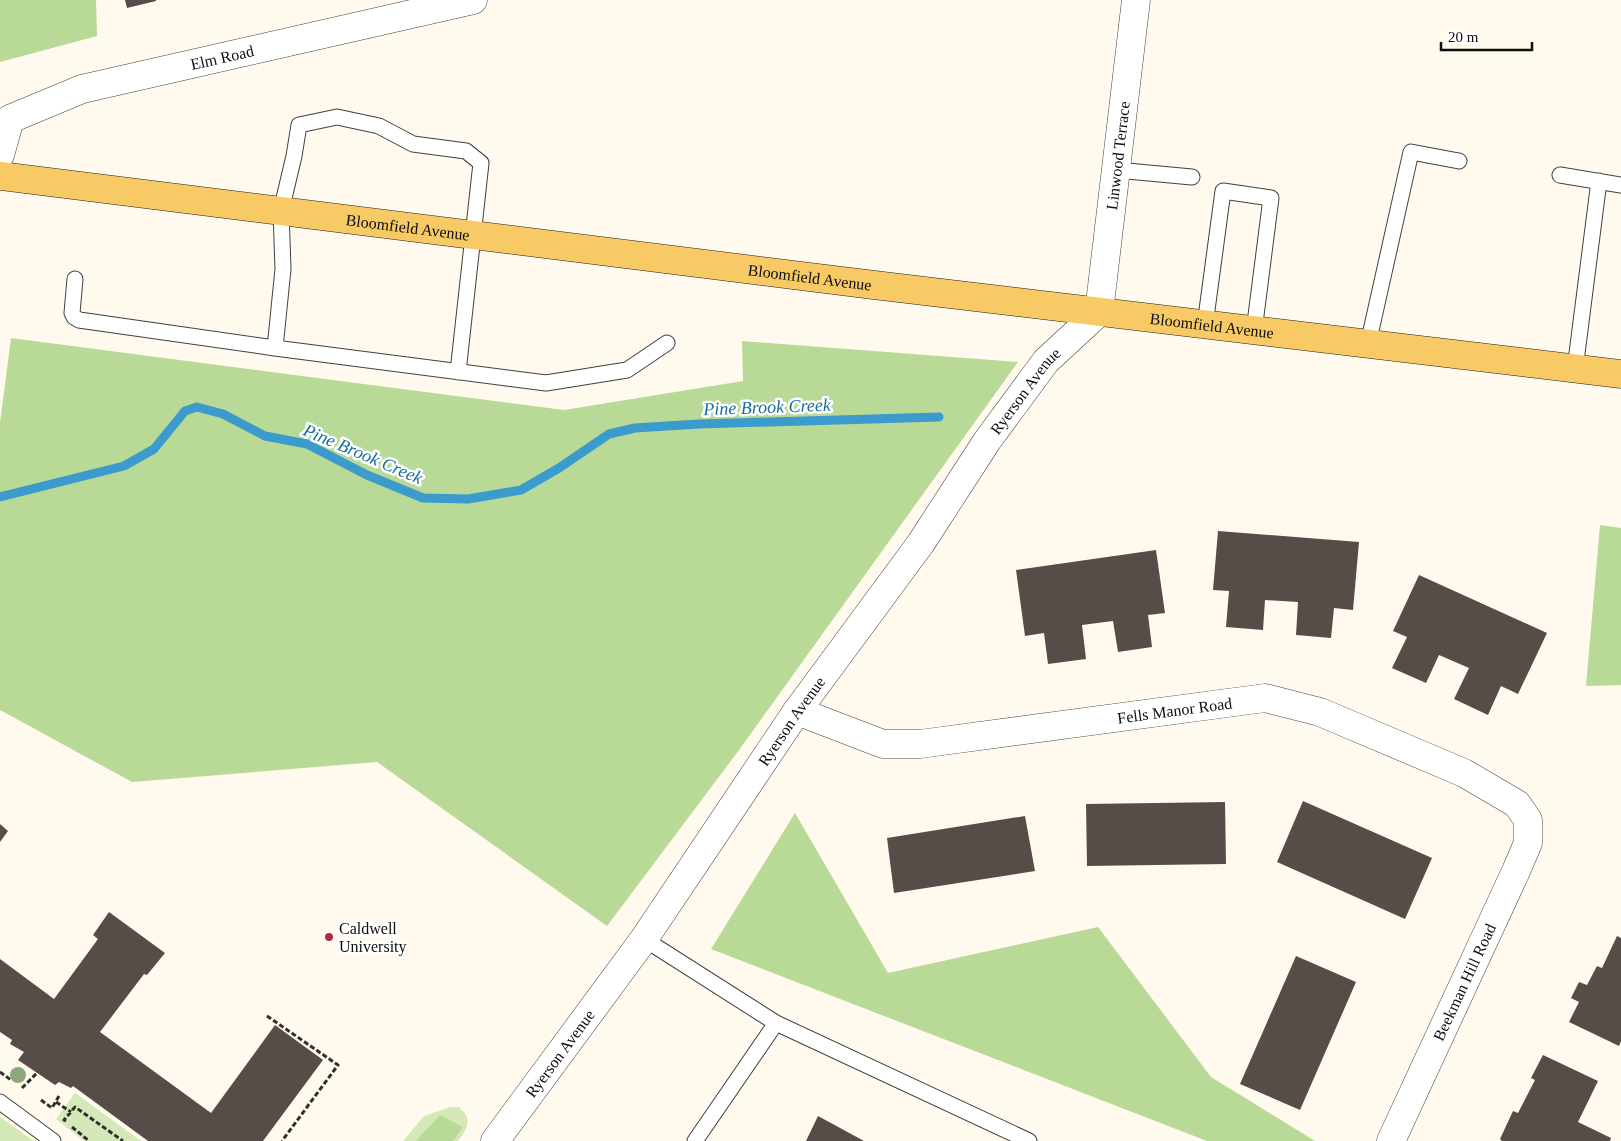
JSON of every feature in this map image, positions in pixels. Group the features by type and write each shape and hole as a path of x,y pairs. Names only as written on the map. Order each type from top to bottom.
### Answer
{"main road":[{"name":"Bloomfield Avenue","path":"0,176 1254,331 1621,374"}],"street":[{"name":"Elm Road","path":"0,155 10,119 82,90 473,0"},
{"name":"Linwood Terrace","path":"1099,312 1136,0"},
{"name":"Ryerson Avenue","path":"495,1141 644,939 797,711 921,543 987,441 1046,361 1099,312"},
{"name":"Fells Manor Road","path":"797,711 883,744 920,744 1265,698 1320,712 1464,773 1517,804 1528,820"},
{"name":"Beekman Hill Road","path":"1390,1141 1516,871 1528,843 1528,820"}],"lane":[{"path":"275,348 283,270 281,211 299,125 337,117 378,126 413,144 466,151 481,163 458,372"},
{"path":"1368,344 1411,152 1459,161"},
{"path":"1116,170 1192,178"},
{"path":"1560,175 1621,185"},
{"path":"1575,368 1599,182"},
{"path":"1205,324 1223,191 1271,198 1254,331"},
{"path":"75,279 72,313 74,318 79,320 275,348 546,383 627,370 667,343"},
{"path":"644,939 776,1023 1029,1141"},
{"path":"695,1141 776,1023"},
{"path":"0,1102 53,1141"}],"path":[{"path":"267,1016 338,1065 282,1141"},
{"path":"29,1093 22,1088 37,1073"},
{"path":"37,1098 52,1108 60,1096"},
{"path":"56,1102 71,1112"},
{"path":"89,1141 64,1120 75,1107 123,1141"}],"green space":[{"path":"0,0 96,0 97,36 0,62"},
{"path":"11,338 564,410 743,381 742,341 1018,362 739,750 607,926 377,762 132,782 0,710 0,423"},
{"path":"1600,525 1621,528 1621,685 1586,686"},
{"path":"795,813 888,973 1098,927 1211,1077 1315,1141 1207,1141 711,949"},
{"path":"75,1093 141,1141 84,1141 56,1119"},
{"path":"450,1107 459,1107 467,1120 466,1128 458,1141 403,1141 424,1116"},
{"path":"440,1115 463,1127 453,1141 416,1141"},
{"path":"0,1117 34,1141 0,1141"}],"building":[{"path":"125,0 156,0 156,1 127,8"},
{"path":"1218,531 1359,542 1353,610 1334,608 1331,638 1296,635 1298,602 1265,600 1263,630 1226,627 1229,591 1213,590"},
{"path":"1156,550 1165,613 1148,615 1152,647 1118,652 1113,621 1082,625 1086,659 1048,664 1044,633 1025,636 1016,570"},
{"path":"1419,575 1547,633 1518,694 1501,686 1488,715 1454,699 1469,668 1439,655 1426,683 1392,668 1407,637 1393,631"},
{"path":"1303,801 1432,858 1405,919 1277,862"},
{"path":"1225,802 1226,864 1087,866 1086,804"},
{"path":"1025,816 1035,871 894,893 887,838"},
{"path":"0,824 8,831 0,842"},
{"path":"109,912 165,953 147,975 144,974 100,1032 211,1113 275,1025 323,1060 263,1141 148,1141 73,1086 71,1088 59,1082 55,1085 18,1060 24,1052 10,1044 12,1040 0,1032 0,959 54,999 98,939 93,935"},
{"path":"1617,936 1621,938 1621,1041 1619,1046 1569,1022 1579,1002 1571,998 1579,982 1587,985 1597,966 1602,968"},
{"path":"1296,956 1356,982 1300,1110 1240,1084"},
{"path":"1543,1055 1598,1081 1578,1122 1611,1138 1610,1141 1502,1141 1500,1139 1513,1111 1518,1113 1535,1080 1531,1078"},
{"path":"818,1116 864,1141 806,1141"}],"waterway":[{"name":"Pine Brook Creek","path":"0,497 124,466 154,449 185,411 197,407 223,414 265,436 307,444 367,475 423,498 468,499 521,490 559,468 609,434 635,428 699,424 939,417"}],"place":[{"name":"Caldwell University","path":"329,937"}]}
